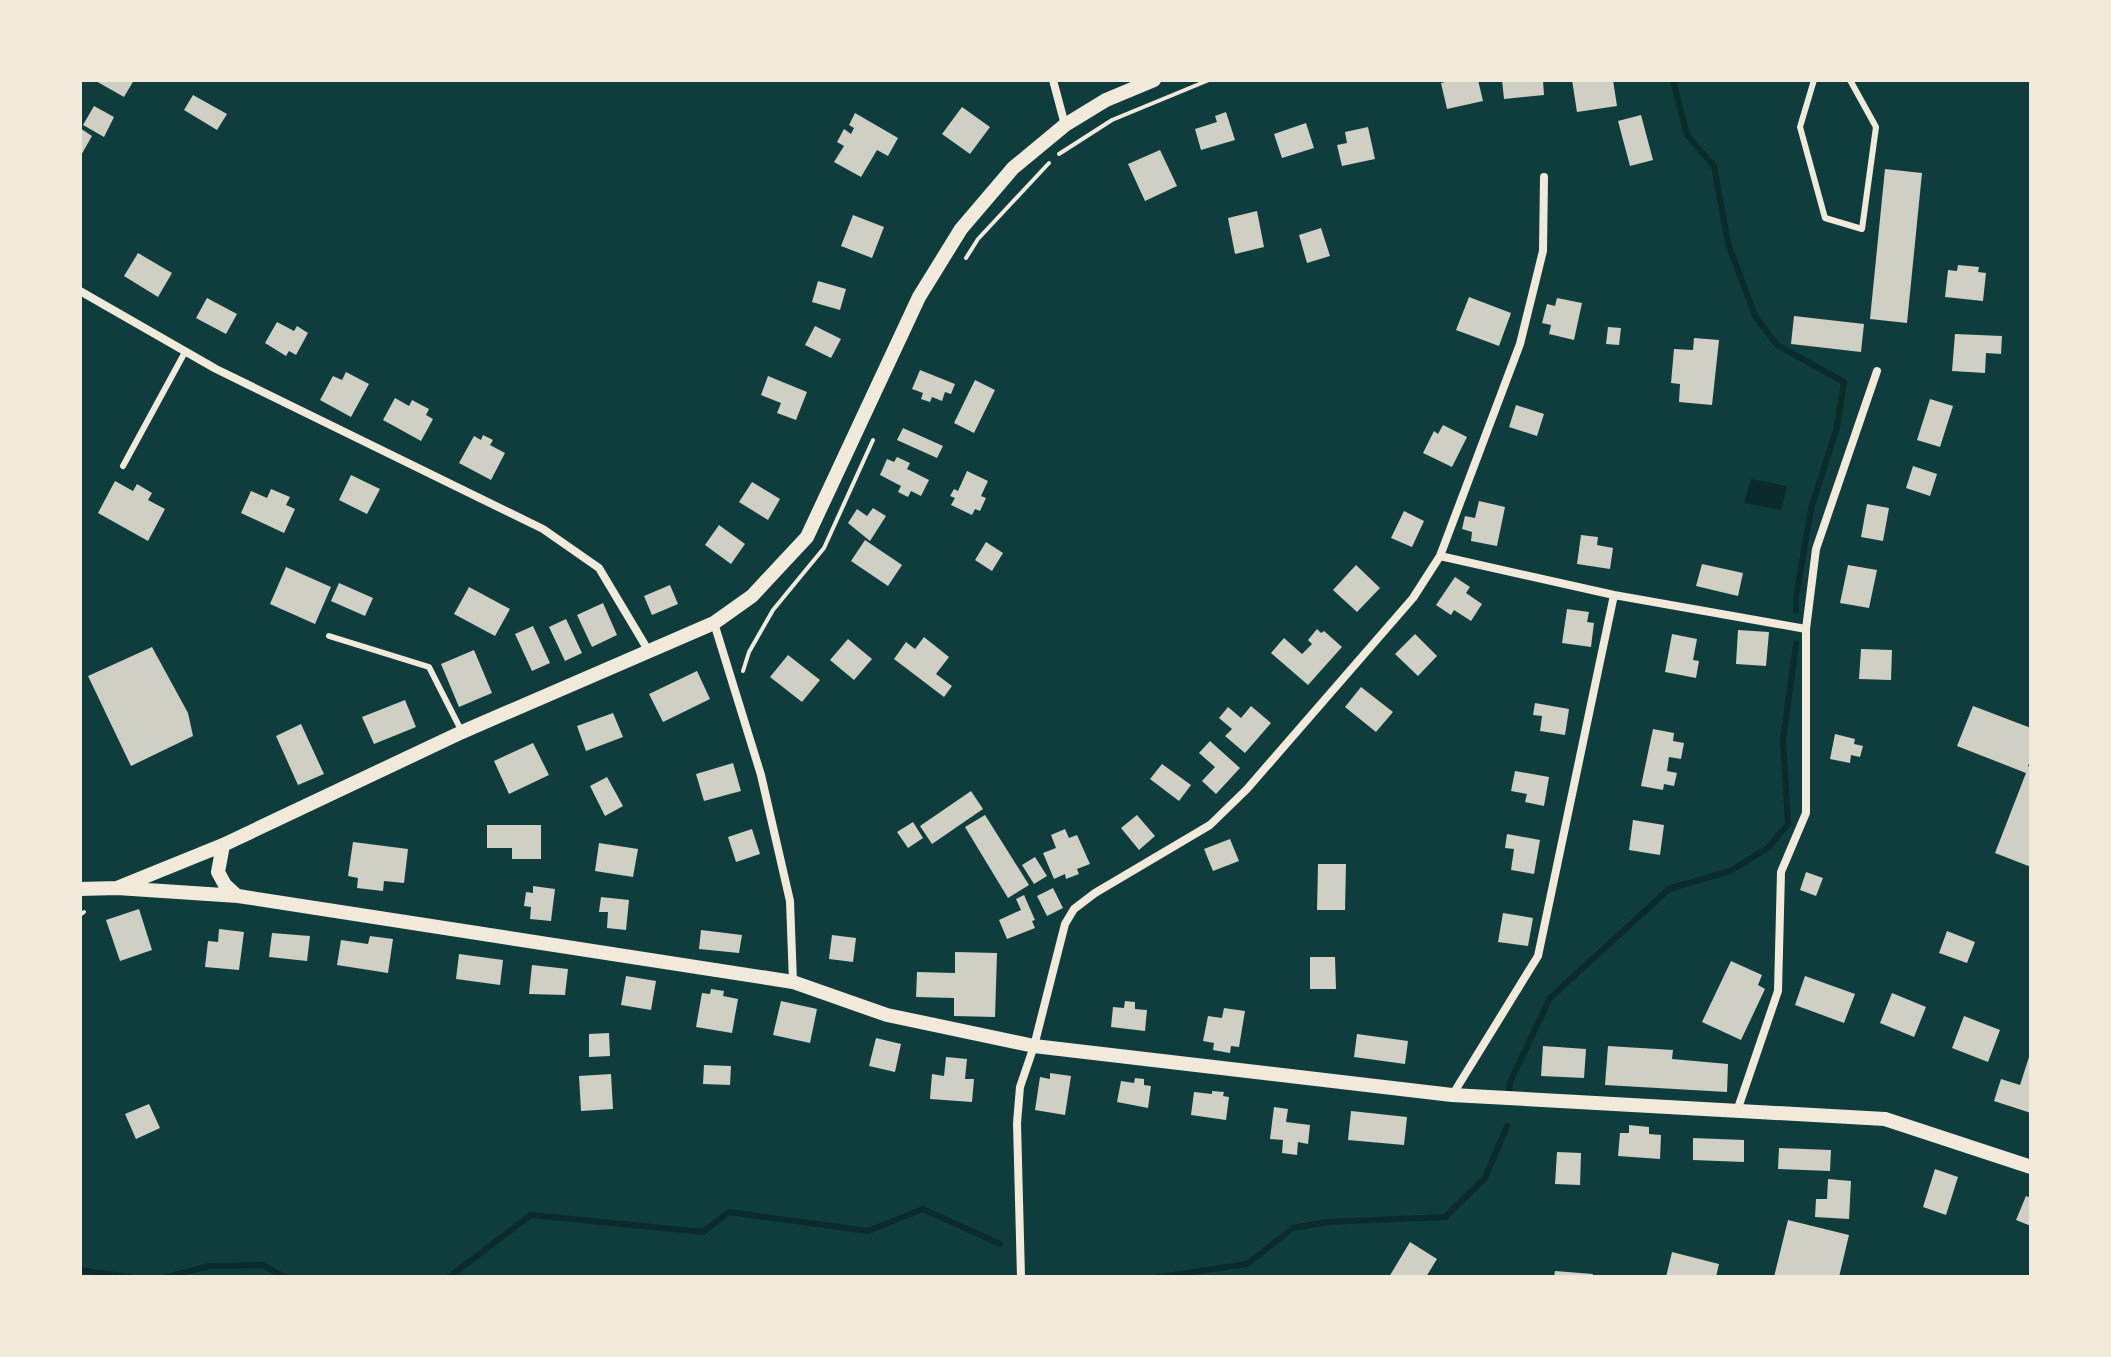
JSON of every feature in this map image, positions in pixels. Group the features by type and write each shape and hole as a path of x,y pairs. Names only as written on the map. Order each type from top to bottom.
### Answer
{"street":[{"path":"1053,80 1065,125"},
{"path":"117,888 223,845 462,732 714,623 752,596 807,537 919,297 961,229 1013,168 1065,125 1106,100 1154,80"},
{"path":"1021,1277 1017,1123 1020,1087 1034,1046 1065,924 1074,909 1210,825 1247,789 1413,598 1440,556 1520,344 1543,251 1544,177"},
{"path":"80,291 216,369 543,529 599,568 648,650"},
{"path":"1736,1112 1778,991 1781,872 1806,813 1806,629 1816,549 1877,371"},
{"path":"1440,556 1614,595 1806,629"},
{"path":"1452,1095 1538,956 1614,595"},
{"path":"714,623 761,775 790,901 793,982"},
{"path":"223,845 218,872 225,885 238,896"},
{"path":"80,889 117,888 238,896 793,982 887,1015 1034,1046 1452,1095 1885,1119 2031,1167"}],"lane":[{"path":"1814,80 1800,127 1825,218 1862,229 1876,127 1850,80"},
{"path":"123,466 185,352"},
{"path":"329,636 429,667 462,732"}],"path":[{"path":"961,265 978,239 1055,156 1112,120 1209,80"},
{"path":"741,677 749,652 773,610 824,548 877,433"}],"water":[{"path":"1751,479 1787,486 1781,510 1744,503"}],"building":[{"path":"94,80 134,80 124,97"},
{"path":"1478,80 1483,101 1447,109 1441,83"},
{"path":"1502,80 1543,80 1544,95 1504,99"},
{"path":"1572,80 1613,80 1617,106 1577,112"},
{"path":"193,95 227,114 217,130 184,110"},
{"path":"94,106 114,117 104,137 83,125"},
{"path":"962,107 990,127 970,154 942,134"},
{"path":"1226,112 1235,140 1201,150 1195,129 1217,122 1215,116"},
{"path":"855,113 898,138 888,156 877,150 861,177 834,162 844,146 837,142 844,129 851,134 854,128 849,125"},
{"path":"1641,115 1653,160 1630,166 1618,121"},
{"path":"1306,123 1314,148 1282,158 1274,134"},
{"path":"1368,127 1375,159 1342,166 1337,145 1347,143 1345,132"},
{"path":"80,128 92,136 80,157"},
{"path":"1160,150 1177,186 1145,201 1128,164"},
{"path":"1885,169 1922,173 1907,323 1870,319"},
{"path":"1257,211 1264,247 1235,254 1228,218"},
{"path":"853,215 884,227 872,258 841,246"},
{"path":"1321,228 1330,256 1307,263 1299,235"},
{"path":"138,253 172,273 158,297 124,276"},
{"path":"1958,265 1979,267 1978,272 1986,273 1983,301 1945,297 1948,270 1957,271"},
{"path":"818,281 846,289 840,310 812,302"},
{"path":"1469,297 1511,313 1499,346 1456,330"},
{"path":"207,298 237,314 226,334 196,318"},
{"path":"1557,298 1582,303 1574,340 1549,334 1551,325 1542,323 1547,304 1555,306"},
{"path":"1794,316 1864,324 1861,352 1791,344"},
{"path":"277,322 294,331 297,326 308,333 296,355 289,351 286,356 265,343"},
{"path":"815,326 841,339 831,358 805,345"},
{"path":"1608,327 1621,328 1619,345 1606,344"},
{"path":"1955,334 2002,336 2001,354 1986,353 1985,373 1952,371"},
{"path":"1694,338 1719,340 1712,405 1679,402 1680,384 1671,383 1674,349 1693,350"},
{"path":"920,370 955,384 951,394 945,392 942,401 932,397 930,402 921,399 923,393 912,389"},
{"path":"346,372 369,384 351,417 320,400 333,376 342,380"},
{"path":"768,376 807,392 796,420 777,413 781,403 761,395"},
{"path":"975,380 995,390 974,433 954,423"},
{"path":"395,398 409,406 412,400 429,409 426,415 433,419 421,441 383,420"},
{"path":"1930,399 1953,406 1940,447 1917,440"},
{"path":"1516,405 1544,414 1537,436 1509,427"},
{"path":"1443,425 1467,437 1452,467 1423,453 1434,431 1438,434"},
{"path":"903,428 943,446 937,458 897,440"},
{"path":"483,435 493,440 490,445 505,453 491,480 459,463 474,436 481,440"},
{"path":"897,457 910,463 907,469 929,480 921,496 911,491 908,497 898,492 901,486 880,475 887,459 894,462"},
{"path":"1913,466 1937,474 1930,496 1906,488"},
{"path":"967,471 988,481 981,496 986,498 980,511 975,509 972,515 951,505 955,498 950,496 954,489 958,491"},
{"path":"351,475 380,489 367,514 339,500"},
{"path":"115,481 133,491 137,484 152,493 148,500 165,509 148,541 98,513"},
{"path":"752,482 780,499 768,520 739,502"},
{"path":"271,489 290,497 286,505 295,509 284,533 241,513 251,491 267,498"},
{"path":"1479,501 1505,507 1497,546 1471,541 1472,532 1462,529 1465,516 1475,518"},
{"path":"1867,504 1889,508 1883,541 1861,537"},
{"path":"873,508 886,516 870,541 848,523 857,509 867,516"},
{"path":"1404,511 1424,521 1412,547 1391,538"},
{"path":"719,525 745,544 731,564 705,545"},
{"path":"1581,535 1598,537 1597,545 1613,548 1610,569 1577,564"},
{"path":"865,540 902,565 888,586 851,561"},
{"path":"986,542 1003,553 992,571 975,560"},
{"path":"1702,564 1743,573 1738,596 1696,586"},
{"path":"1356,565 1380,588 1357,612 1333,590"},
{"path":"1848,565 1877,570 1869,608 1840,603"},
{"path":"286,567 331,587 315,624 270,604"},
{"path":"1455,577 1470,587 1466,593 1482,604 1471,621 1454,610 1451,615 1436,605"},
{"path":"339,583 373,598 365,616 331,601"},
{"path":"670,585 678,604 652,615 644,596"},
{"path":"469,587 510,609 495,636 454,614"},
{"path":"603,603 617,635 592,647 577,615"},
{"path":"1567,609 1589,612 1587,622 1594,623 1591,647 1562,643"},
{"path":"566,619 582,653 565,661 549,627"},
{"path":"533,626 550,663 532,671 515,634"},
{"path":"1317,629 1321,633 1324,631 1342,647 1308,685 1271,653 1284,638 1302,654 1312,644 1308,640"},
{"path":"1738,630 1769,632 1766,666 1736,664"},
{"path":"1415,634 1437,656 1418,676 1395,654"},
{"path":"1672,634 1697,639 1693,660 1699,661 1696,678 1665,672"},
{"path":"924,637 949,657 936,674 952,686 944,697 894,659 906,642 915,649"},
{"path":"848,639 872,659 854,680 830,660"},
{"path":"152,647 188,713 193,736 131,766 88,676"},
{"path":"1861,649 1892,650 1891,680 1859,679"},
{"path":"474,650 492,693 459,707 441,664"},
{"path":"788,655 820,680 802,702 770,677"},
{"path":"697,671 710,699 663,722 649,694"},
{"path":"1361,687 1393,712 1376,732 1345,707"},
{"path":"405,700 416,727 374,744 362,717"},
{"path":"1535,703 1569,709 1565,735 1540,731 1542,716 1533,715"},
{"path":"1251,706 1271,723 1245,753 1225,736 1232,729 1219,718 1228,707 1241,718"},
{"path":"1973,706 2031,728 2031,759 2028,766 2031,767 2031,867 1995,853 2026,773 1957,746"},
{"path":"613,713 623,737 586,751 577,726"},
{"path":"301,724 324,774 298,785 276,736"},
{"path":"1653,729 1674,733 1673,741 1684,743 1681,759 1669,757 1667,771 1677,773 1674,786 1664,784 1663,790 1641,786"},
{"path":"1835,734 1855,739 1854,744 1863,746 1860,757 1851,755 1850,763 1830,759"},
{"path":"1210,741 1240,768 1216,794 1202,781 1215,767 1199,753"},
{"path":"533,743 549,775 509,794 494,761"},
{"path":"733,763 741,791 704,801 696,774"},
{"path":"1162,764 1191,785 1179,801 1150,779"},
{"path":"1515,771 1549,777 1544,806 1525,802 1527,794 1511,791"},
{"path":"607,777 623,806 605,816 590,786"},
{"path":"971,791 983,809 932,844 920,826"},
{"path":"985,815 1029,885 1008,898 965,827"},
{"path":"1137,815 1155,836 1139,850 1121,828"},
{"path":"1633,820 1664,825 1660,855 1629,850"},
{"path":"913,822 923,838 908,848 897,832"},
{"path":"487,825 541,825 541,859 512,859 512,848 487,848"},
{"path":"752,829 760,854 736,862 728,837"},
{"path":"1065,829 1069,838 1077,835 1090,864 1077,869 1079,874 1066,879 1065,874 1054,879 1043,853 1056,848 1051,835"},
{"path":"1507,834 1540,840 1534,874 1511,870 1514,849 1505,848"},
{"path":"1230,839 1239,861 1213,871 1204,849"},
{"path":"353,842 408,849 404,883 384,881 383,891 357,888 358,878 348,876"},
{"path":"599,843 638,849 633,877 595,871"},
{"path":"1035,857 1047,876 1034,884 1022,865"},
{"path":"1318,864 1346,864 1345,910 1317,910"},
{"path":"1806,872 1823,878 1816,896 1800,890"},
{"path":"533,886 555,889 551,921 530,919 531,907 524,906 526,892 533,893"},
{"path":"1053,888 1063,908 1047,916 1037,896"},
{"path":"1024,895 1035,920 1032,921 1035,928 1007,939 999,920 1021,910 1016,899"},
{"path":"601,897 629,900 626,930 607,928 608,912 599,912"},
{"path":"139,909 152,950 120,961 106,920"},
{"path":"1503,913 1533,918 1528,946 1498,942"},
{"path":"219,929 244,932 239,970 205,967 208,941 218,942"},
{"path":"701,930 742,935 739,953 699,949"},
{"path":"1947,931 1975,942 1967,963 1939,953"},
{"path":"272,933 310,936 307,961 269,957"},
{"path":"832,935 856,938 853,962 829,959"},
{"path":"370,936 393,939 388,973 337,965 341,940 368,944"},
{"path":"955,952 997,953 995,1017 954,1016 954,998 916,997 917,972 955,973"},
{"path":"459,954 503,960 500,985 456,979"},
{"path":"1310,957 1335,957 1336,989 1310,989"},
{"path":"1731,961 1762,975 1758,985 1765,989 1741,1040 1702,1022"},
{"path":"532,965 568,969 565,995 529,994"},
{"path":"626,976 656,981 651,1010 621,1005"},
{"path":"1805,976 1855,994 1844,1023 1795,1005"},
{"path":"711,989 724,991 723,996 738,999 732,1033 696,1027 702,993 710,994"},
{"path":"1892,993 1926,1007 1914,1037 1880,1023"},
{"path":"781,1001 817,1009 810,1043 773,1035"},
{"path":"1125,1001 1135,1002 1135,1009 1147,1010 1145,1031 1111,1027 1113,1007 1124,1008"},
{"path":"1224,1008 1245,1011 1239,1047 1231,1046 1230,1053 1213,1050 1214,1043 1203,1041 1208,1016 1222,1018"},
{"path":"1964,1016 2000,1030 1988,1062 1952,1048"},
{"path":"609,1033 610,1056 589,1057 589,1034"},
{"path":"1357,1034 1408,1041 1405,1064 1354,1057"},
{"path":"876,1038 901,1044 895,1072 869,1066"},
{"path":"1543,1046 1586,1049 1584,1078 1541,1076"},
{"path":"1608,1046 1673,1050 1672,1059 1728,1064 1727,1092 1605,1085"},
{"path":"2030,1054 2031,1113 1994,1101 2001,1079 2020,1085"},
{"path":"946,1057 967,1059 965,1079 974,1079 972,1102 930,1099 932,1074 944,1076"},
{"path":"704,1065 731,1066 730,1085 703,1084"},
{"path":"1050,1073 1071,1076 1065,1115 1035,1110 1040,1077 1050,1079"},
{"path":"611,1074 613,1109 581,1111 579,1076"},
{"path":"1135,1078 1144,1079 1144,1085 1151,1086 1148,1108 1117,1102 1121,1081 1134,1083"},
{"path":"1212,1091 1224,1092 1223,1096 1229,1097 1226,1120 1191,1115 1194,1092 1212,1094"},
{"path":"149,1104 160,1128 136,1139 125,1114"},
{"path":"1274,1107 1288,1109 1286,1122 1310,1125 1308,1144 1298,1142 1297,1155 1282,1153 1283,1140 1270,1139"},
{"path":"1351,1111 1407,1117 1404,1145 1348,1140"},
{"path":"1629,1125 1649,1127 1649,1134 1661,1135 1660,1159 1618,1156 1620,1133 1629,1133"},
{"path":"1693,1138 1744,1140 1744,1162 1693,1160"},
{"path":"1779,1148 1831,1150 1830,1171 1778,1169"},
{"path":"1557,1152 1581,1153 1580,1185 1555,1184"},
{"path":"1935,1169 1958,1177 1946,1215 1923,1207"},
{"path":"1828,1179 1851,1181 1849,1219 1815,1217 1816,1199 1827,1199"},
{"path":"2026,1196 2031,1198 2031,1226 2016,1220"},
{"path":"1788,1220 1849,1235 1839,1277 1774,1277"},
{"path":"1410,1242 1437,1259 1426,1277 1389,1277"},
{"path":"1672,1252 1719,1264 1716,1277 1666,1277"},
{"path":"1555,1271 1593,1274 1592,1277 1554,1277"}],"waterway":[{"path":"1673,80 1687,135 1714,166 1728,243 1755,316 1777,345 1844,382 1837,427 1811,509 1796,611"},
{"path":"1509,1091 1510,1082 1550,998 1669,889 1730,871 1768,848 1788,824 1783,740 1796,644"},
{"path":"1159,1277 1247,1264 1293,1228 1327,1222 1445,1217 1485,1178 1507,1126"},
{"path":"449,1277 531,1215 703,1232 729,1212 868,1231 923,1209 1000,1244"},
{"path":"167,1277 209,1266 263,1265 284,1277"},
{"path":"80,1270 129,1277"}]}
